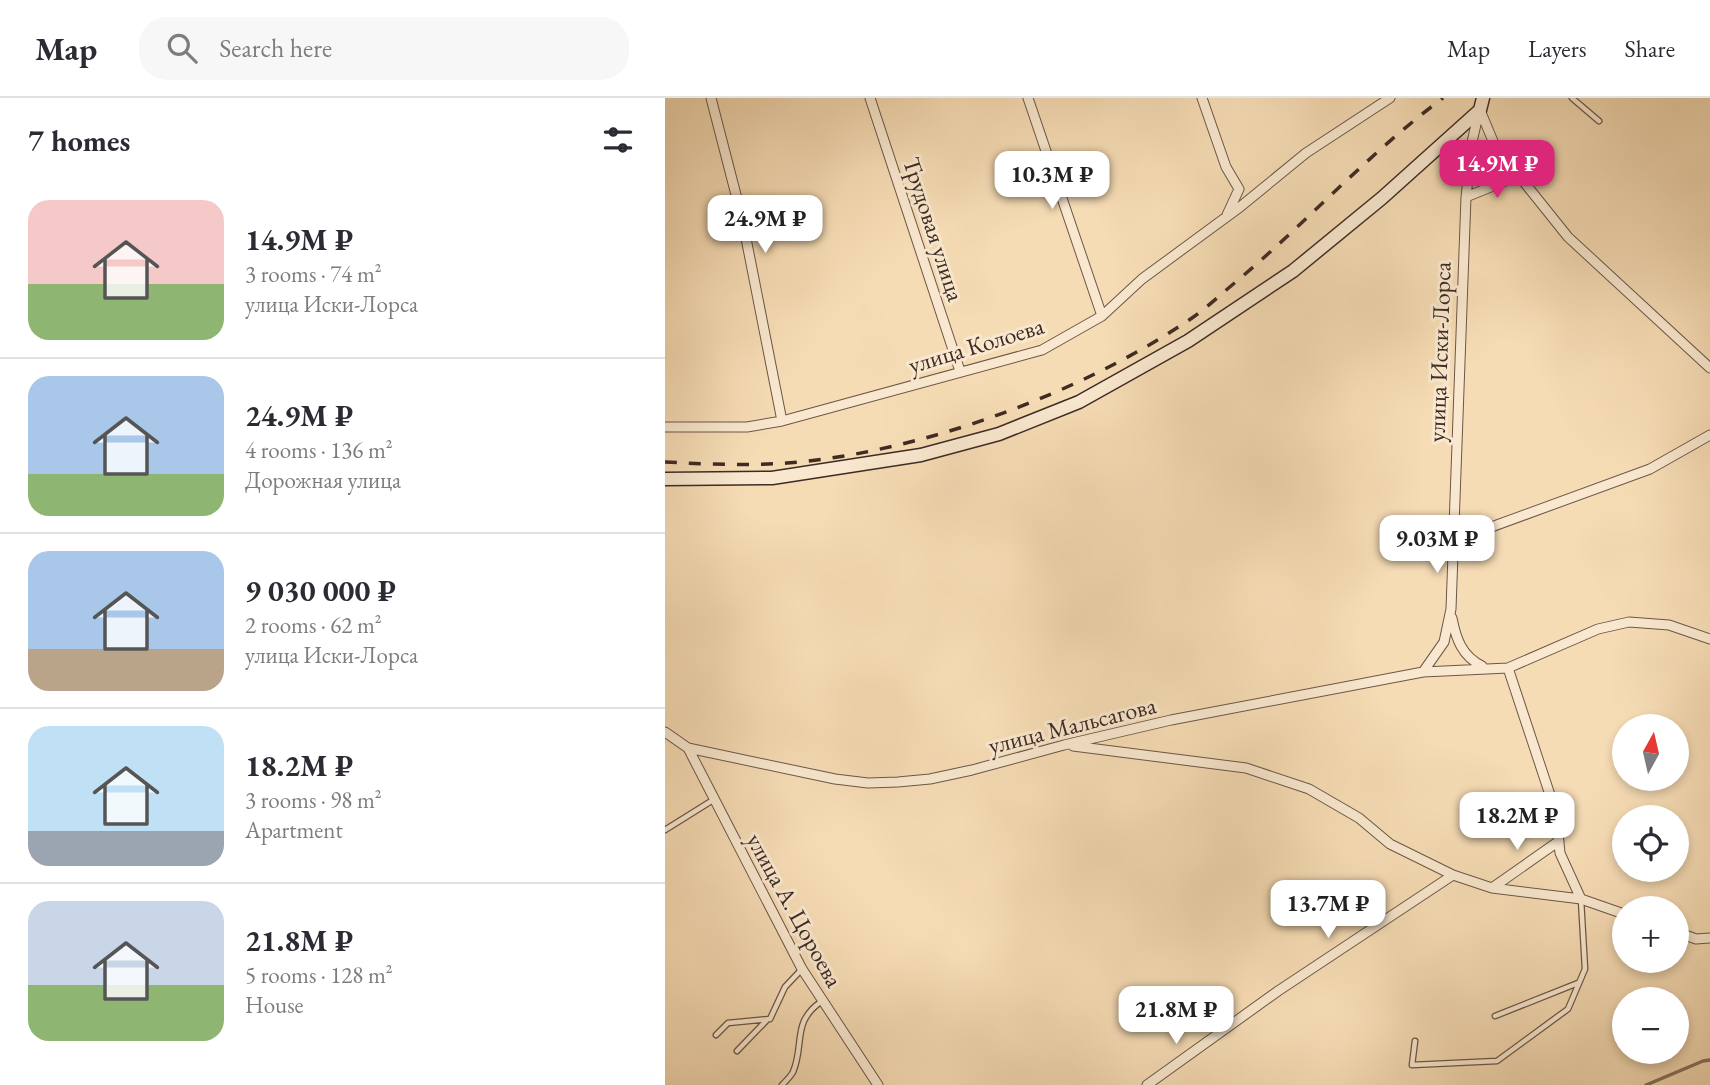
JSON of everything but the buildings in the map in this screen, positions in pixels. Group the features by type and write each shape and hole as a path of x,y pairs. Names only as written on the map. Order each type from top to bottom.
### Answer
{"street":[{"path":"711,98 743,218 782,421"},
{"name":"Трудовая улица","path":"870,98 960,371"},
{"path":"1028,98 1102,316"},
{"path":"1202,98 1226,167 1239,189 1226,217"},
{"name":"улица Колоева","path":"665,427 747,427 782,421 1042,350 1102,316 1142,279 1306,153 1390,98"},
{"path":"665,479 772,478 921,455 999,434 1079,402 1188,341 1293,271 1382,198 1481,104 1495,146 1568,237 1710,368"},
{"name":"улица Иски-Лорса","path":"1451,609 1466,197 1472,142 1481,104"},
{"path":"1453,132 1465,134 1472,142"},
{"path":"1466,197 1518,176"},
{"path":"1453,541 1650,469 1710,435"},
{"path":"1451,609 1459,644 1469,658 1483,667"},
{"path":"1423,672 1444,642 1451,609"},
{"path":"1581,899 1560,853 1556,813 1508,668 1598,629 1629,622 1669,625 1710,639"},
{"name":"улица Мальсагова","path":"665,732 688,748 835,779 868,783 930,779 1171,720 1423,672 1483,667 1508,668"},
{"path":"1064,745 1246,768 1309,789 1359,818 1390,844 1453,876 1492,888 1581,899 1612,910"},
{"name":"улица А. Цороева","path":"688,748 802,969 878,1085"},
{"path":"1492,888 1559,841"},
{"path":"1147,1085 1278,991 1453,876"},
{"path":"1689,936 1710,938"}],"lane":[{"path":"1572,98 1599,121"},
{"path":"665,830 714,799"},
{"path":"1415,1041 1412,1065 1497,1061 1569,1009 1585,969 1581,899"},
{"path":"737,1051 773,1013 785,987 802,969"},
{"path":"1495,1016 1579,982"},
{"path":"795,1080 793,1072 803,1023 810,1010 822,1000"},
{"path":"716,1035 728,1023 767,1020"},
{"path":"782,1085 793,1072"}],"waterway":[{"path":"1646,1085 1710,1060"}],"railway":[{"path":"665,462 741,465 787,463 891,447 998,415 1101,371 1204,309 1389,142 1443,98"}]}
